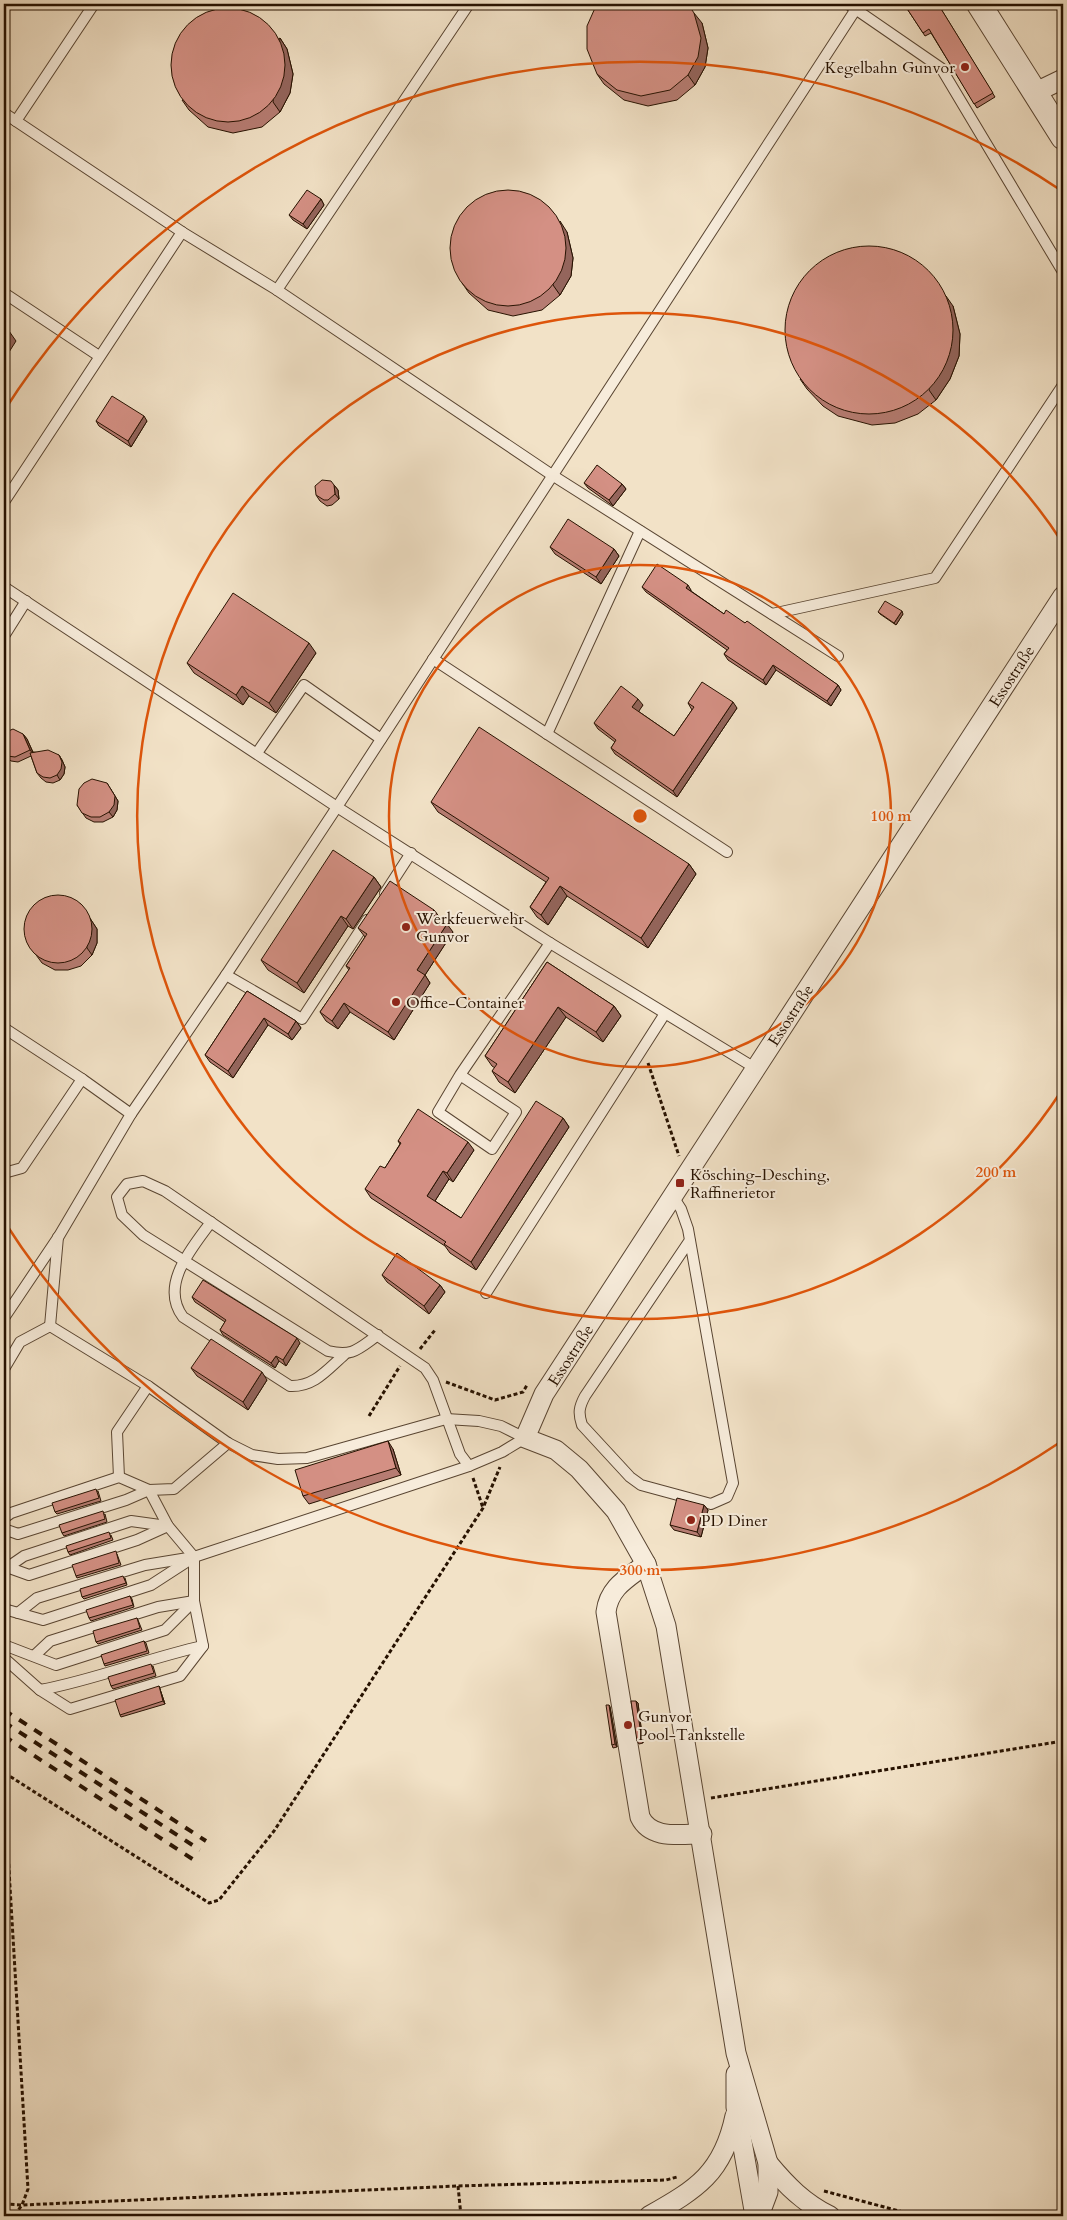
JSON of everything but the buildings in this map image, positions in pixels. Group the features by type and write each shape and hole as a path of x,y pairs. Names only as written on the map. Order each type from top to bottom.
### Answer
{"street":[{"path":"979,4 1063,137"},
{"path":"1034,93 1063,79"},
{"name":"Essostraße","path":"525,1438 544,1394 1063,596"},
{"path":"525,1438 556,1450 579,1470 616,1511 646,1564 666,1626 702,1834 736,2053 768,2163 768,2192 759,2216"},
{"path":"646,1564 613,1590 607,1602 606,1612 640,1817 643,1824 654,1832 702,1834"},
{"path":"736,2053 736,2107 755,2216"},
{"path":"649,2216 682,2197 705,2179 720,2160 731,2131 736,2107"},
{"path":"768,2163 789,2189 811,2206 830,2216"}],"lane":[{"path":"16,121 94,4"},
{"path":"277,290 470,4"},
{"path":"4,1318 58,1236 130,1114 226,975 433,660 852,6 941,68 1063,272"},
{"path":"4,113 182,232 277,290 552,475 838,656"},
{"path":"4,502 182,232"},
{"path":"4,293 99,356"},
{"path":"772,614 935,578 1063,385"},
{"path":"547,734 640,531"},
{"path":"4,587 337,807 664,1015 755,1068"},
{"path":"4,636 26,602"},
{"path":"433,660 727,852"},
{"path":"257,753 304,685 381,739"},
{"path":"226,975 302,1019 411,853"},
{"path":"460,1075 516,1112 492,1149 438,1112 460,1075 550,943"},
{"path":"486,1293 664,1015"},
{"path":"4,1028 82,1079 130,1114"},
{"path":"4,1173 22,1168 82,1079"},
{"path":"344,1355 328,1351 136,1228 122,1214 117,1197 127,1184 143,1181 165,1191 424,1368 433,1380 460,1454 469,1466"},
{"path":"672,1195 681,1209 690,1240 733,1483 727,1497 711,1504 641,1485 630,1477 582,1425 579,1415 579,1406 584,1396 690,1240"},
{"path":"211,1222 183,1259 174,1291 175,1307 183,1317 290,1386 302,1386 315,1381 344,1355 358,1349 378,1335"},
{"path":"50,1326 58,1236"},
{"path":"4,1369 20,1342 50,1326"},
{"path":"50,1326 148,1386 228,1444 252,1455 278,1459 307,1458 446,1419 479,1421 501,1426 525,1438"},
{"path":"119,1477 117,1432 148,1386"},
{"path":"18,1613 36,1598 145,1565 194,1558 469,1466 502,1452 525,1438"},
{"path":"4,1528 18,1534 126,1500 150,1490 174,1489 228,1444"},
{"path":"4,1518 11,1513 119,1477 150,1490 168,1526 194,1558 194,1601 202,1646 180,1676 70,1709 40,1690 4,1658"},
{"path":"6,1566 24,1556 131,1521 168,1526"},
{"path":"6,1566 30,1574 137,1540 168,1526"},
{"path":"4,1608 43,1620 151,1585 194,1558"},
{"path":"4,1646 56,1664 165,1630 194,1601"},
{"path":"34,1656 50,1642 158,1607 194,1601"},
{"path":"40,1690 62,1686 173,1652 202,1646"}],"path":[{"path":"643,1048 685,1175"},
{"path":"369,1416 400,1366 410,1359 436,1330"},
{"path":"433,1380 445,1382 495,1400 523,1392 532,1378"},
{"path":"4,1776 11,1777 209,1903 219,1900 274,1831 483,1508 499,1473 502,1452"},
{"path":"696,1800 1063,1741"},
{"path":"4,1786 28,2190 22,2205 14,2216"},
{"path":"4,2204 22,2205 458,2186 666,2180 681,2175"},
{"path":"458,2186 461,2216"},
{"path":"818,2189 918,2216"}],"railway":[{"path":"4,1710 206,1841"},
{"path":"4,1722 200,1850"},
{"path":"4,1736 194,1860"}],"place":[{"name":"Kegelbahn Gunvor","path":"965,67"},
{"name":"Werkfeuerwehr Gunvor","path":"406,927"},
{"name":"Office-Container","path":"396,1002"},
{"name":"Kösching-Desching, Raffinerietor","path":"680,1183"},
{"name":"PD Diner","path":"691,1520"},
{"name":"Gunvor Pool-Tankstelle","path":"628,1725"}]}
